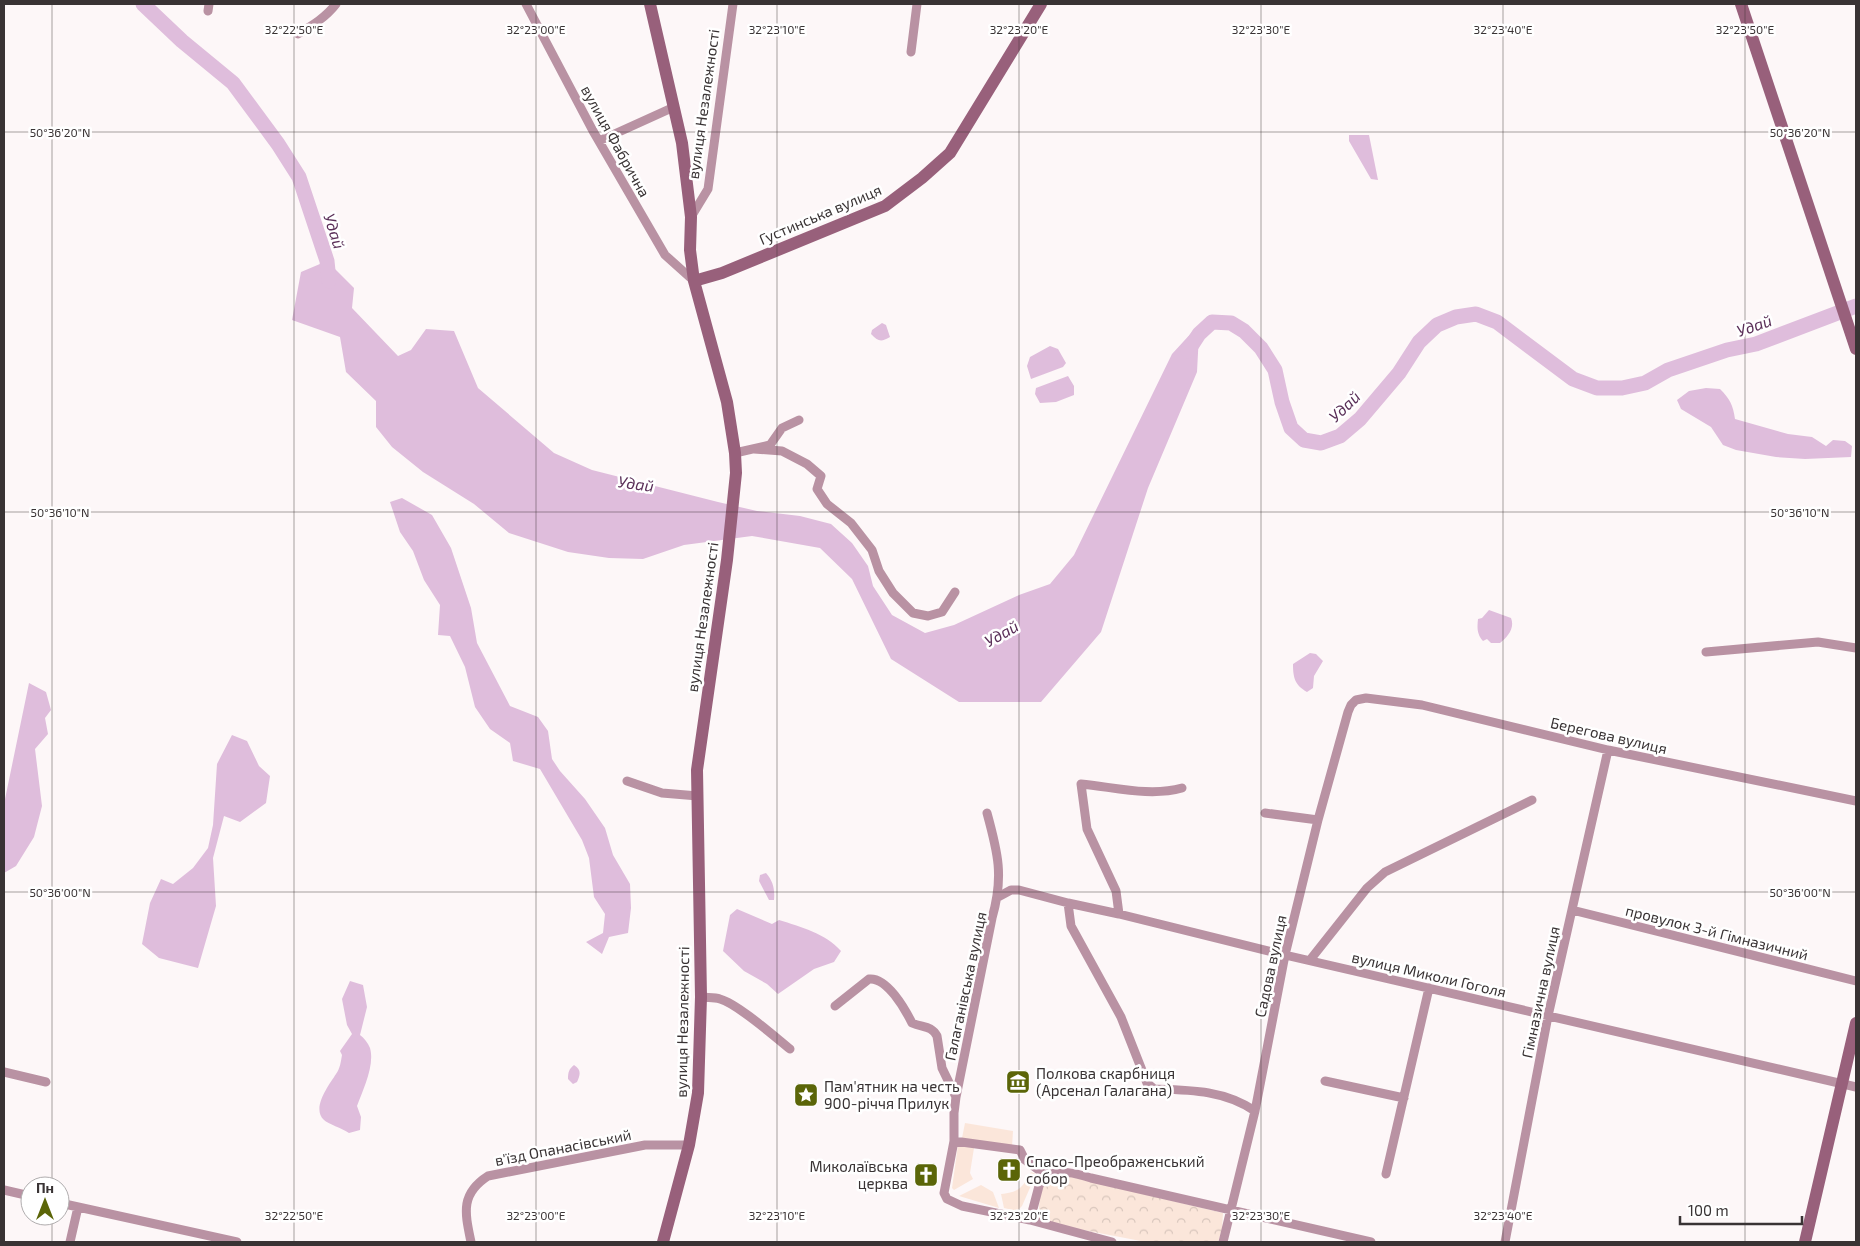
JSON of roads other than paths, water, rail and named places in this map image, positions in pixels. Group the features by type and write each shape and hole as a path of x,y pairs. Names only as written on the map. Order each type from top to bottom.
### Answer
{"main road":[{"path":"650,4 682,143 691,217"},
{"name":"Густинська вулиця","path":"694,281 722,274 885,206 922,178 950,153 1041,4"},
{"path":"1741,4 1856,349"},
{"name":"вулиця Незалежності","path":"663,1242 689,1145 698,1093 701,997 697,770 726,560 736,472 727,402 694,281 690,250 691,217"},
{"path":"1805,1242 1856,1023"}],"street":[{"path":"298,34 316,24 330,13 336,4"},
{"name":"вулиця Фабрична","path":"526,4 599,141 665,255 694,281"},
{"name":"вулиця Незалежності","path":"691,217 708,189 733,4"},
{"path":"911,52 917,4"},
{"path":"599,141 674,107"},
{"path":"735,453 770,445 782,428 799,420"},
{"path":"754,449 782,451 807,464 821,476 817,488 827,504 850,523 872,550 879,571 888,586 913,613 928,616 942,612 955,592"},
{"path":"1706,652 1818,642 1856,648"},
{"name":"Берегова вулиця","path":"1356,700 1366,698 1422,705 1608,750 1856,801"},
{"name":"Садова вулиця","path":"1223,1242 1255,1111 1285,955 1318,820 1348,712 1356,700"},
{"name":"Гімназична вулиця","path":"1505,1242 1548,1016 1608,750"},
{"path":"627,781 662,793 698,796"},
{"path":"1119,914 1116,891 1087,830 1081,784 1143,791 1169,791 1182,788"},
{"path":"1310,960 1367,888 1385,872 1532,800"},
{"name":"Галаганівська вулиця","path":"987,813 998,858 998,898 992,918 956,1096 954,1141 944,1193 946,1199 962,1206 1030,1220"},
{"path":"1265,813 1318,820"},
{"name":"вулиця Миколи Гоголя","path":"998,898 1011,890 1019,890 1068,904 1119,914 1285,955 1856,1087"},
{"path":"1068,904 1071,926 1120,1018 1147,1083 1154,1089 1208,1091 1242,1102 1255,1111"},
{"name":"провулок 3-й Гімназичний","path":"1572,910 1856,981"},
{"path":"835,1006 869,979 878,980 898,998 912,1022 929,1027 937,1036 942,1068 956,1096"},
{"path":"1386,1174 1429,988"},
{"path":"701,997 719,998 727,1002 765,1028 790,1049"},
{"path":"4,1072 46,1082"},
{"path":"1324,1081 1404,1098"},
{"path":"954,1141 1020,1150 1025,1160 1044,1174 1063,1171 1074,1172 1091,1178 1371,1242"},
{"name":"в'їзд Опанасівський","path":"471,1242 465,1204 478,1183 488,1176 645,1145 689,1145"},
{"path":"1044,1174 1030,1220 1112,1242"},
{"path":"4,1190 20,1194"},
{"path":"70,1205 237,1242"},
{"path":"70,1242 78,1207"}],"water":[{"path":"1349,135 1369,135 1378,180 1371,179 1349,141"},
{"path":"327,261 354,288 352,308 398,356 411,350 426,329 454,331 478,388 554,453 592,470 757,511 800,516 831,524 852,543 868,566 873,586 892,615 925,633 954,625 1019,595 1050,584 1074,555 1172,354 1194,330 1199,334 1197,372 1148,488 1101,632 1041,702 959,702 891,659 852,579 820,548 752,536 684,545 643,559 609,558 568,552 509,533 474,504 423,472 392,447 376,427 376,401 346,372 340,337 292,320 301,272"},
{"path":"882,323 886,325 890,337 880,340 871,334 872,330"},
{"path":"1050,346 1058,349 1066,363 1063,367 1031,379 1027,366 1030,357"},
{"path":"1068,376 1074,386 1074,395 1056,402 1040,403 1035,394 1036,388"},
{"path":"1706,388 1720,389 1729,399 1735,419 1788,434 1812,437 1826,446 1833,440 1845,441 1852,446 1851,457 1805,459 1776,457 1736,450 1723,445 1711,427 1681,409 1677,400 1689,391"},
{"path":"402,498 432,515 451,548 471,608 477,643 510,706 538,717 548,731 552,759 585,799 605,828 613,855 630,884 631,908 628,933 609,937 602,954 586,942 603,933 605,914 594,897 589,858 582,840 540,769 513,761 510,743 490,729 475,707 465,667 450,636 438,635 440,605 424,580 413,551 400,532 390,502"},
{"path":"1489,610 1511,618 1510,632 1500,643 1491,643 1487,639 1483,641 1479,633 1478,619 1482,618"},
{"path":"1310,653 1316,654 1323,661 1314,676 1313,688 1307,692 1296,681 1293,664"},
{"path":"29,683 46,692 51,710 45,718 48,734 35,749 42,806 34,837 16,866 4,873 4,804"},
{"path":"232,735 247,741 259,766 270,776 266,803 240,822 224,816 213,858 216,906 198,968 159,958 142,944 150,903 161,879 173,884 193,868 208,848 213,825 217,764"},
{"path":"766,873 773,885 774,900 769,900 759,881 760,875"},
{"path":"737,909 772,924 779,920 812,931 828,940 841,951 834,962 814,969 778,994 767,984 744,971 723,951 730,915"},
{"path":"350,981 363,985 367,1007 360,1035 370,1048 371,1062 368,1077 357,1106 361,1117 360,1130 349,1133 324,1120 320,1115 319,1109 322,1097 339,1067 342,1055 340,1051 352,1034 347,1025 342,999"},
{"path":"574,1065 580,1073 577,1082 573,1084 568,1077 570,1069"}],"waterway":[{"name":"Удай","path":"143,4 182,41 233,83 278,144 299,177 327,261 329,281"},
{"name":"Удай","path":"1188,351 1199,334 1212,322 1231,323 1244,331 1261,348 1275,370 1282,402 1291,428 1304,440 1321,443 1340,436 1360,419 1399,373 1419,342 1437,325 1456,317 1476,314 1497,322 1573,379 1597,388 1622,388 1645,383 1668,370 1727,350 1756,344 1856,306"}],"place":[{"name":"Полкова скарбниця (Арсенал Галагана)","path":"1018,1082"},
{"name":"Пам'ятник на честь 900-річчя Прилук","path":"806,1095"},
{"name":"Спасо-Преображенський собор","path":"1009,1170"},
{"name":"Миколаївська церква","path":"926,1175"}]}
